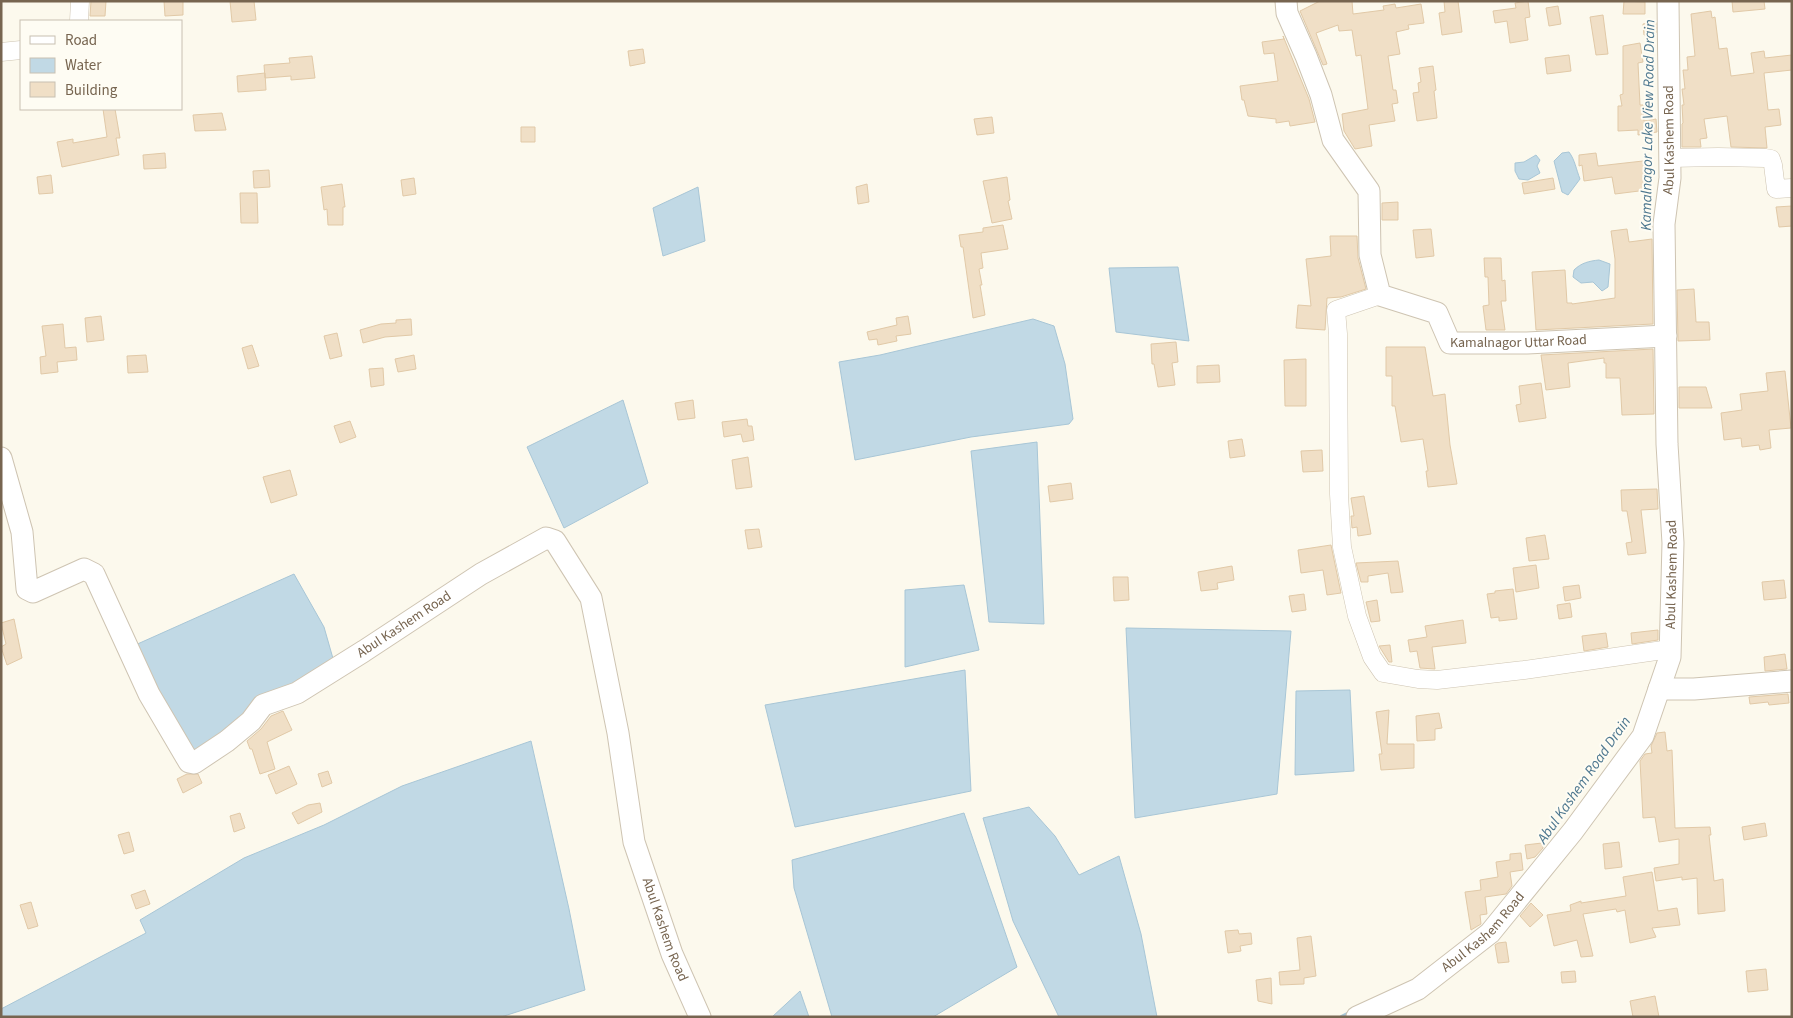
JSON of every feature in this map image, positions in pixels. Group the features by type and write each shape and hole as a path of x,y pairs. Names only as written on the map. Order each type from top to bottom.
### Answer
{"street":[{"path":"79,20 80,1"},
{"path":"1286,1 1287,13 1318,87 1333,140 1369,190 1370,256 1380,295 1336,310 1338,334 1339,494 1342,547 1357,616 1372,657 1383,673 1437,680 1524,670 1670,649"},
{"name":"Abul Kashem Road","path":"1357,1017 1418,989 1490,933 1573,831 1643,736 1670,657 1673,543 1668,444 1664,224 1670,178 1668,1"},
{"path":"1,52 20,50"},
{"path":"1670,158 1766,158 1771,160 1773,165 1776,189 1792,188"},
{"name":"Kamalnagor Uttar Road","path":"1380,295 1437,313 1450,343 1527,343 1666,336"},
{"name":"Abul Kashem Road","path":"1,458 22,532 27,589 33,592 84,569 94,574 149,694 189,762 194,763 227,741 263,705 297,693 489,570 546,538 554,540 591,598 618,733 634,842 672,954 700,1017"},
{"path":"1659,689 1694,689 1792,680"}],"water":[{"path":"1569,152 1580,179 1568,195 1562,192 1554,161 1562,153"},
{"path":"1536,155 1540,160 1537,166 1540,173 1528,180 1519,179 1515,171 1515,163 1524,162"},
{"path":"698,187 705,241 663,256 653,208"},
{"path":"1599,260 1610,264 1608,287 1602,291 1593,282 1581,283 1573,277 1574,270 1579,266"},
{"path":"1178,267 1189,341 1116,332 1109,268"},
{"path":"1033,319 1054,326 1065,364 1073,419 1069,424 971,437 855,460 839,362 880,355"},
{"path":"623,400 648,483 564,528 527,447"},
{"path":"1037,442 1044,624 989,622 971,451"},
{"path":"294,574 324,627 334,662 193,755 133,646"},
{"path":"964,585 979,650 905,667 905,590"},
{"path":"1126,628 1291,631 1277,794 1135,818"},
{"path":"965,670 971,791 795,827 765,705"},
{"path":"1350,690 1354,771 1295,775 1296,691"},
{"path":"531,741 569,909 585,990 501,1017 1,1017 1,1009 146,933 140,920 244,858 324,825 402,786"},
{"path":"1029,807 1055,836 1079,875 1119,856 1141,934 1157,1017 1059,1017 1013,921 983,818"},
{"path":"964,813 1017,967 933,1017 832,1017 794,888 792,860"},
{"path":"800,991 809,1017 772,1017"}],"building":[{"path":"91,1 106,1 105,16 90,16"},
{"path":"164,1 183,1 183,15 165,16"},
{"path":"230,1 254,1 256,20 232,22"},
{"path":"1320,1 1352,1 1353,14 1384,10 1383,6 1395,4 1396,8 1421,4 1424,23 1408,25 1409,29 1396,32 1400,54 1388,56 1393,90 1396,90 1398,103 1392,104 1395,121 1369,125 1372,146 1355,149 1344,131 1342,114 1368,109 1361,55 1356,56 1352,30 1339,31 1338,25 1316,33 1327,64 1323,65 1300,11"},
{"path":"1444,1 1458,1 1462,32 1442,35 1439,13 1445,12"},
{"path":"1528,1 1530,17 1525,18 1528,40 1510,43 1507,21 1495,23 1493,11 1516,8 1515,3"},
{"path":"1624,1 1645,2 1645,14 1623,14"},
{"path":"1732,1 1764,1 1765,9 1733,12"},
{"path":"1558,6 1561,24 1549,26 1546,8"},
{"path":"1711,11 1712,18 1715,17 1719,49 1727,48 1731,76 1754,73 1751,53 1764,51 1765,58 1792,55 1792,70 1764,73 1768,110 1779,109 1781,125 1765,127 1767,148 1731,147 1727,116 1704,119 1707,138 1700,139 1701,147 1682,147 1682,105 1684,105 1682,89 1685,89 1683,70 1688,70 1687,57 1695,56 1691,14"},
{"path":"1603,15 1608,54 1596,55 1590,17"},
{"path":"1656,22 1656,33 1644,35 1643,24"},
{"path":"1283,36 1309,99 1315,122 1290,126 1289,121 1276,123 1276,119 1248,116 1244,100 1242,100 1240,86 1278,81 1274,53 1264,54 1262,42 1284,39"},
{"path":"1640,43 1643,62 1638,63 1640,105 1643,105 1644,121 1656,119 1657,132 1638,135 1638,130 1618,131 1618,106 1622,106 1620,95 1623,94 1623,46"},
{"path":"643,49 645,63 630,66 628,51"},
{"path":"1569,55 1571,71 1547,74 1545,58"},
{"path":"312,56 315,78 291,80 291,76 265,78 264,65 290,63 289,58"},
{"path":"1433,66 1437,118 1417,121 1413,93 1419,92 1418,83 1421,82 1419,68"},
{"path":"265,73 266,90 238,92 237,76"},
{"path":"103,110 115,110 120,138 116,138 119,155 62,167 57,142 73,139 73,143 107,137"},
{"path":"222,113 226,130 195,131 193,115"},
{"path":"992,117 994,133 977,135 974,119"},
{"path":"521,127 535,127 535,142 521,142"},
{"path":"165,153 166,168 144,169 143,155"},
{"path":"1596,153 1598,166 1643,161 1647,190 1615,194 1612,177 1584,181 1582,165 1579,166 1579,155"},
{"path":"269,170 270,187 254,188 253,171"},
{"path":"51,175 53,193 39,194 37,177"},
{"path":"1007,177 1010,200 1008,201 1012,219 992,223 983,181"},
{"path":"414,178 416,194 403,196 401,180"},
{"path":"1553,178 1555,189 1524,194 1522,183"},
{"path":"342,184 345,207 343,207 343,225 328,225 327,209 324,210 321,187"},
{"path":"867,184 869,202 858,204 856,187"},
{"path":"240,193 257,193 258,223 241,223"},
{"path":"1398,202 1398,220 1382,220 1382,203"},
{"path":"1792,206 1792,226 1779,227 1776,207"},
{"path":"1003,225 1008,249 981,253 983,268 979,269 982,285 980,285 985,315 973,318 963,247 961,247 959,235 983,232 983,228"},
{"path":"1431,229 1434,256 1416,258 1413,230"},
{"path":"1627,229 1629,242 1652,239 1653,324 1536,330 1532,272 1565,270 1567,303 1572,304 1615,298 1615,259 1611,231"},
{"path":"1330,236 1357,236 1358,258 1366,289 1341,297 1327,298 1325,330 1296,328 1298,305 1311,306 1306,259 1331,256"},
{"path":"1484,258 1501,258 1502,281 1505,280 1506,301 1501,301 1505,330 1486,330 1483,306 1489,305 1488,277 1485,277"},
{"path":"1694,289 1696,322 1709,322 1710,340 1678,341 1677,290"},
{"path":"101,316 104,340 87,342 85,318"},
{"path":"908,316 911,334 896,336 897,341 878,345 877,339 869,340 867,332 897,325 896,318"},
{"path":"411,319 412,335 385,337 363,343 360,330 381,324 396,323 396,320"},
{"path":"63,324 65,348 76,347 77,360 57,362 58,372 41,374 40,357 46,356 42,326"},
{"path":"337,333 342,356 330,359 324,336"},
{"path":"1176,342 1178,362 1172,363 1175,385 1158,387 1154,364 1152,364 1151,344"},
{"path":"252,345 259,366 248,369 242,348"},
{"path":"1386,347 1425,347 1433,396 1445,394 1450,445 1457,484 1428,487 1426,471 1428,471 1423,439 1401,442 1395,406 1392,406 1392,376 1386,376"},
{"path":"1653,349 1654,414 1622,415 1620,378 1606,378 1604,358 1568,363 1570,387 1546,390 1541,355"},
{"path":"146,355 148,372 128,373 127,356"},
{"path":"414,355 416,369 398,372 395,359"},
{"path":"1306,359 1306,406 1285,406 1284,360"},
{"path":"1219,365 1220,382 1197,383 1197,366"},
{"path":"383,368 384,385 371,387 369,369"},
{"path":"1785,371 1791,428 1769,430 1771,448 1760,450 1759,445 1742,447 1741,438 1724,440 1721,413 1742,410 1740,394 1768,391 1766,373"},
{"path":"1541,383 1546,418 1519,422 1516,405 1521,404 1519,386"},
{"path":"1679,387 1706,387 1712,408 1679,408"},
{"path":"693,400 695,418 678,420 675,403"},
{"path":"747,419 748,426 752,426 754,440 743,442 741,434 724,437 722,422"},
{"path":"350,421 356,437 340,443 334,426"},
{"path":"1242,439 1245,456 1230,458 1228,441"},
{"path":"1322,450 1323,471 1303,472 1301,451"},
{"path":"748,457 752,487 736,489 732,460"},
{"path":"290,470 297,495 271,503 263,477"},
{"path":"1071,483 1073,499 1050,502 1048,486"},
{"path":"1657,489 1658,509 1641,510 1646,553 1628,555 1626,543 1632,542 1627,511 1622,511 1621,490"},
{"path":"1364,496 1371,534 1358,536 1357,527 1352,528 1351,516 1354,516 1351,498"},
{"path":"759,529 762,547 748,549 745,530"},
{"path":"1545,535 1549,559 1529,561 1526,538"},
{"path":"1331,545 1341,593 1327,595 1323,570 1301,573 1298,550"},
{"path":"1398,561 1403,592 1391,593 1388,573 1368,576 1368,582 1361,582 1356,563"},
{"path":"1536,565 1539,588 1516,592 1513,568"},
{"path":"1232,566 1234,580 1217,583 1218,589 1201,591 1198,572"},
{"path":"1113,577 1128,577 1129,600 1114,601"},
{"path":"1784,580 1786,598 1764,600 1762,582"},
{"path":"1579,585 1581,598 1565,601 1563,587"},
{"path":"1513,589 1517,619 1499,621 1499,617 1491,618 1487,594"},
{"path":"1304,594 1306,610 1292,612 1289,596"},
{"path":"1377,600 1380,621 1371,622 1366,602"},
{"path":"1570,603 1572,617 1559,619 1557,605"},
{"path":"14,619 22,658 7,665 1,647 6,644 1,623"},
{"path":"1463,620 1466,643 1432,647 1435,669 1420,668 1417,651 1410,652 1408,640 1427,637 1425,626"},
{"path":"1658,630 1658,640 1632,644 1631,633"},
{"path":"1606,633 1608,647 1584,651 1582,636"},
{"path":"1390,645 1392,662 1389,662 1379,646"},
{"path":"1785,654 1787,669 1765,671 1764,657"},
{"path":"1788,694 1789,703 1769,705 1768,702 1750,704 1749,697"},
{"path":"1389,710 1387,744 1414,744 1414,768 1381,770 1379,754 1382,754 1376,712"},
{"path":"283,711 292,730 267,742 275,769 260,774 252,749 250,749 247,741 261,729 271,716"},
{"path":"1439,713 1442,728 1435,729 1435,740 1417,741 1416,716"},
{"path":"1665,732 1667,751 1672,750 1675,828 1710,827 1711,835 1709,835 1714,881 1723,879 1725,911 1698,914 1697,878 1682,880 1682,877 1656,881 1654,868 1679,864 1679,839 1659,842 1655,817 1643,818 1640,761 1645,754 1652,753 1651,746 1657,733"},
{"path":"289,766 297,784 276,794 268,775"},
{"path":"328,771 332,783 322,787 318,774"},
{"path":"187,774 198,774 202,783 183,793 177,779"},
{"path":"320,803 322,812 298,824 292,813 308,805"},
{"path":"240,813 245,828 234,832 230,816"},
{"path":"1765,823 1767,836 1744,840 1742,827"},
{"path":"129,832 134,851 124,854 118,835"},
{"path":"1619,842 1622,867 1605,869 1603,844"},
{"path":"1542,843 1543,848 1535,857 1527,859 1525,845"},
{"path":"1521,853 1523,870 1510,872 1512,886 1506,894 1485,897 1487,914 1480,915 1481,924 1471,930 1465,892 1481,890 1480,880 1498,877 1496,862 1510,860 1510,854"},
{"path":"1652,872 1658,911 1677,908 1680,925 1652,928 1656,937 1630,943 1625,910 1617,912 1616,909 1583,914 1593,956 1581,957 1577,940 1554,946 1547,915 1571,911 1570,905 1581,901 1581,903 1626,896 1623,877"},
{"path":"145,890 150,904 136,909 131,895"},
{"path":"31,902 38,926 28,929 20,905"},
{"path":"1531,903 1543,915 1530,927 1520,916"},
{"path":"1238,930 1239,934 1251,933 1252,944 1240,946 1241,951 1228,953 1225,931"},
{"path":"1311,936 1316,976 1304,978 1304,984 1280,985 1279,972 1300,970 1297,938"},
{"path":"1506,942 1509,962 1498,963 1495,945"},
{"path":"1766,969 1768,990 1748,992 1746,971"},
{"path":"1575,971 1576,982 1562,983 1561,972"},
{"path":"1271,978 1272,1004 1258,1001 1256,980"},
{"path":"1655,996 1659,1017 1633,1017 1630,1001"}],"waterway":[{"name":"Abul Kashem Road Drain","path":"1342,1017 1352,1012"}],"water label":[{"name":"Kamalnagor Lake View Road Drain","path":"1648,125"}]}
